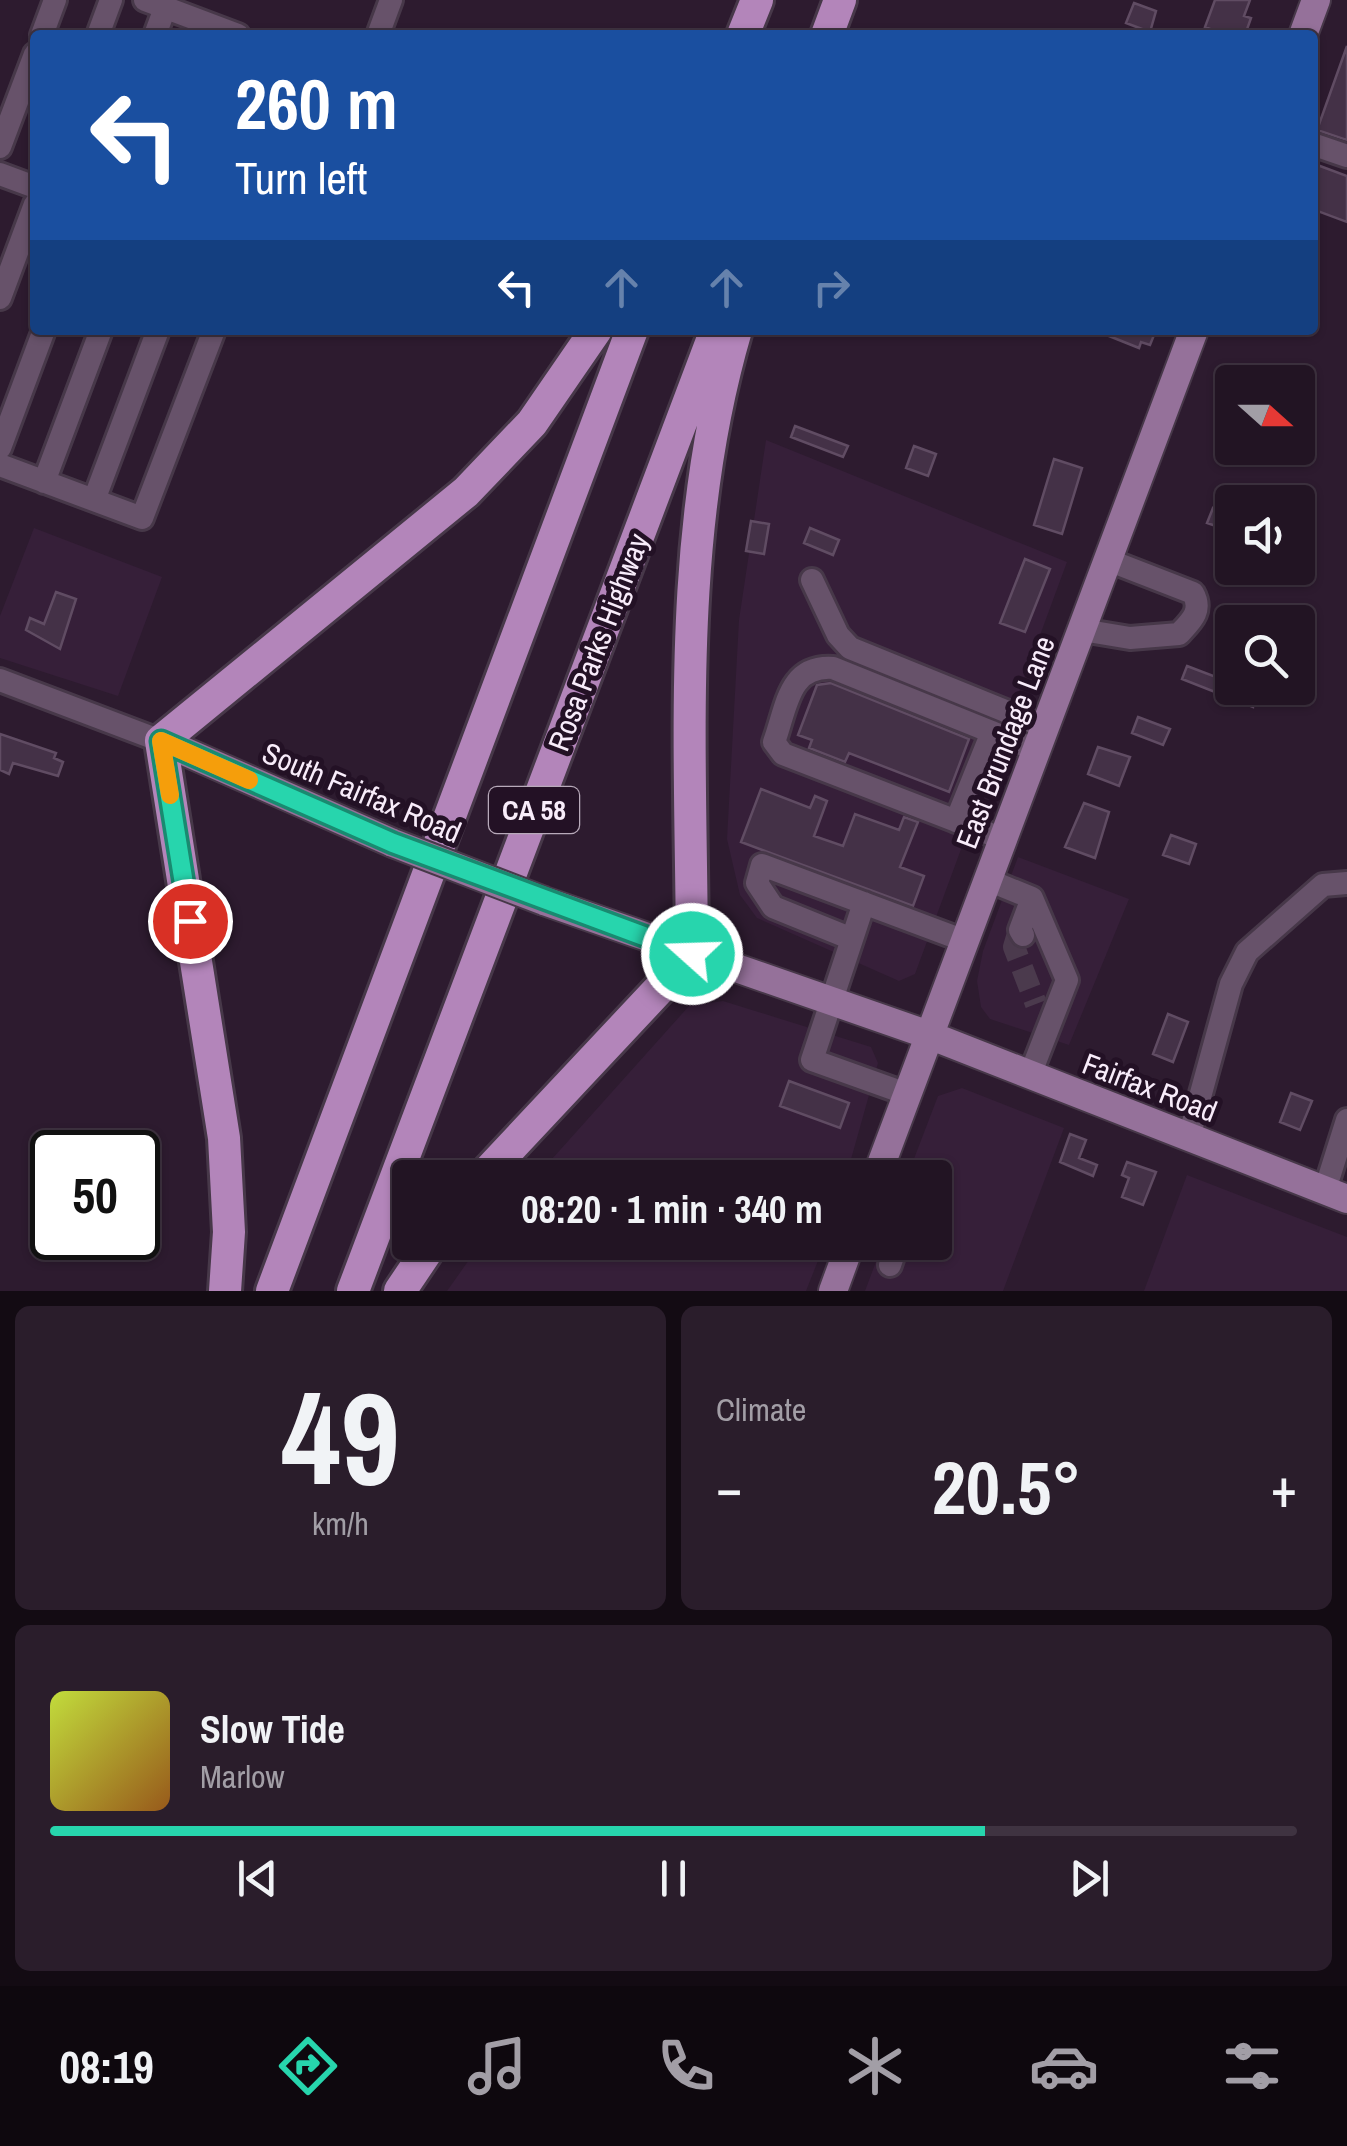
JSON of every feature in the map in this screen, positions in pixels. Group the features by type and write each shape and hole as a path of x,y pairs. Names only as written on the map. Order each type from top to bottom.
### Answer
{"highway":[{"path":"745,30 757,0"},
{"path":"225,1291 229,1232 224,1138 161,741 466,492 532,423 593,335"},
{"name":"CA 58","path":"272,1291 630,335"},
{"name":"Rosa Parks Highway","path":"353,1291 714,335"},
{"path":"499,1160 692,954 692,577 705,464 735,335"},
{"path":"400,1291 420,1260"}],"main road":[{"path":"1305,30 1316,0"},
{"name":"East Brundage Lane","path":"883,1160 1192,335"},
{"name":"South Fairfax Road","path":"161,741 393,843 544,901 930,1035"},
{"name":"Fairfax Road","path":"930,1035 1336,1194"},
{"path":"833,1291 844,1260"}],"street":[{"path":"44,30 55,0"},
{"path":"100,30 112,0"},
{"path":"380,30 391,0"},
{"path":"154,30 155,4 211,30"},
{"path":"0,147 30,67"},
{"path":"1318,146 1347,156"},
{"path":"0,174 30,185"},
{"path":"0,298 30,217"},
{"path":"0,448 42,335"},
{"path":"44,482 99,335"},
{"path":"94,500 156,335"},
{"path":"0,465 142,518 212,335"},
{"path":"1082,630 1130,638 1178,634 1196,616 1198,602 1193,593 1108,560"},
{"path":"812,580 838,635 850,648 1041,739"},
{"path":"1003,840 783,754 774,742 799,675 813,666 834,668 992,732 1041,739"},
{"name":"South Fairfax Road","path":"0,680 161,741"},
{"path":"956,821 992,732"},
{"path":"852,939 773,908 757,883 762,865 965,940"},
{"path":"988,880 1032,898 1067,980 1046,1010 1030,1074"},
{"path":"1189,1137 1231,984 1247,952 1323,886 1347,883"},
{"path":"1020,934 1032,898"},
{"path":"864,903 812,1060 907,1094"},
{"path":"1336,1194 1347,1120"}],"shaded area":[{"path":"766,440 1067,562 915,974 899,981 757,918 740,895 727,839 739,620"},
{"path":"34,528 162,577 118,696 0,658 0,616"},
{"path":"1018,857 1129,899 1069,1045 990,1019 981,1007 977,981 983,951"},
{"path":"723,1001 871,1047 878,1063 851,1160 551,1160 689,1006"},
{"path":"962,1088 1064,1128 1003,1291 865,1291 877,1260 952,1260 952,1160 914,1160 938,1096"},
{"path":"1187,1175 1347,1237 1347,1291 1144,1291"},
{"path":"469,1260 818,1260 806,1291 447,1291"}],"building":[{"path":"1215,0 1250,0 1244,16 1251,18 1247,30 1205,27"},
{"path":"1134,3 1156,11 1151,30 1126,23"},
{"path":"1347,46 1347,140 1318,127"},
{"path":"1318,165 1347,176 1347,222 1318,211"},
{"path":"1106,335 1154,335 1150,345 1141,342 1139,348"},
{"path":"795,426 848,446 843,457 791,437"},
{"path":"914,446 936,454 928,476 906,468"},
{"path":"1054,459 1082,468 1062,534 1034,525"},
{"path":"1213,508 1215,509 1215,526 1207,523"},
{"path":"751,521 769,524 764,554 746,551"},
{"path":"810,528 839,540 833,555 804,543"},
{"path":"1025,559 1050,569 1025,632 1000,623"},
{"path":"56,592 76,599 60,649 26,630 30,618 44,624"},
{"path":"1187,666 1215,677 1215,692 1182,679"},
{"path":"831,683 969,739 949,792 849,753 845,762 809,748 812,740 798,735 817,685"},
{"path":"1138,717 1170,729 1163,745 1132,733"},
{"path":"0,734 56,753 54,758 63,762 58,776 13,763 9,774 0,770"},
{"path":"1098,747 1130,757 1119,786 1088,774"},
{"path":"761,789 810,808 815,796 827,801 814,836 843,846 855,814 899,830 904,817 918,822 900,867 924,876 913,906 741,842"},
{"path":"1084,803 1109,812 1095,858 1065,847"},
{"path":"1171,835 1196,844 1189,864 1163,855"},
{"path":"1168,1014 1188,1022 1173,1062 1153,1054"},
{"path":"789,1081 849,1103 840,1128 780,1106"},
{"path":"1291,1093 1312,1101 1300,1130 1280,1122"},
{"path":"1070,1134 1086,1140 1079,1158 1097,1165 1093,1176 1060,1162"},
{"path":"1127,1162 1156,1172 1143,1205 1122,1197 1129,1178 1122,1175"}],"tunnel":[{"path":"1017,937 1014,947 1036,1004"}],"slow traffic":[{"path":"170,795 161,741 249,780"}],"route":[{"path":"190,921 161,741 393,843 692,954"}]}
